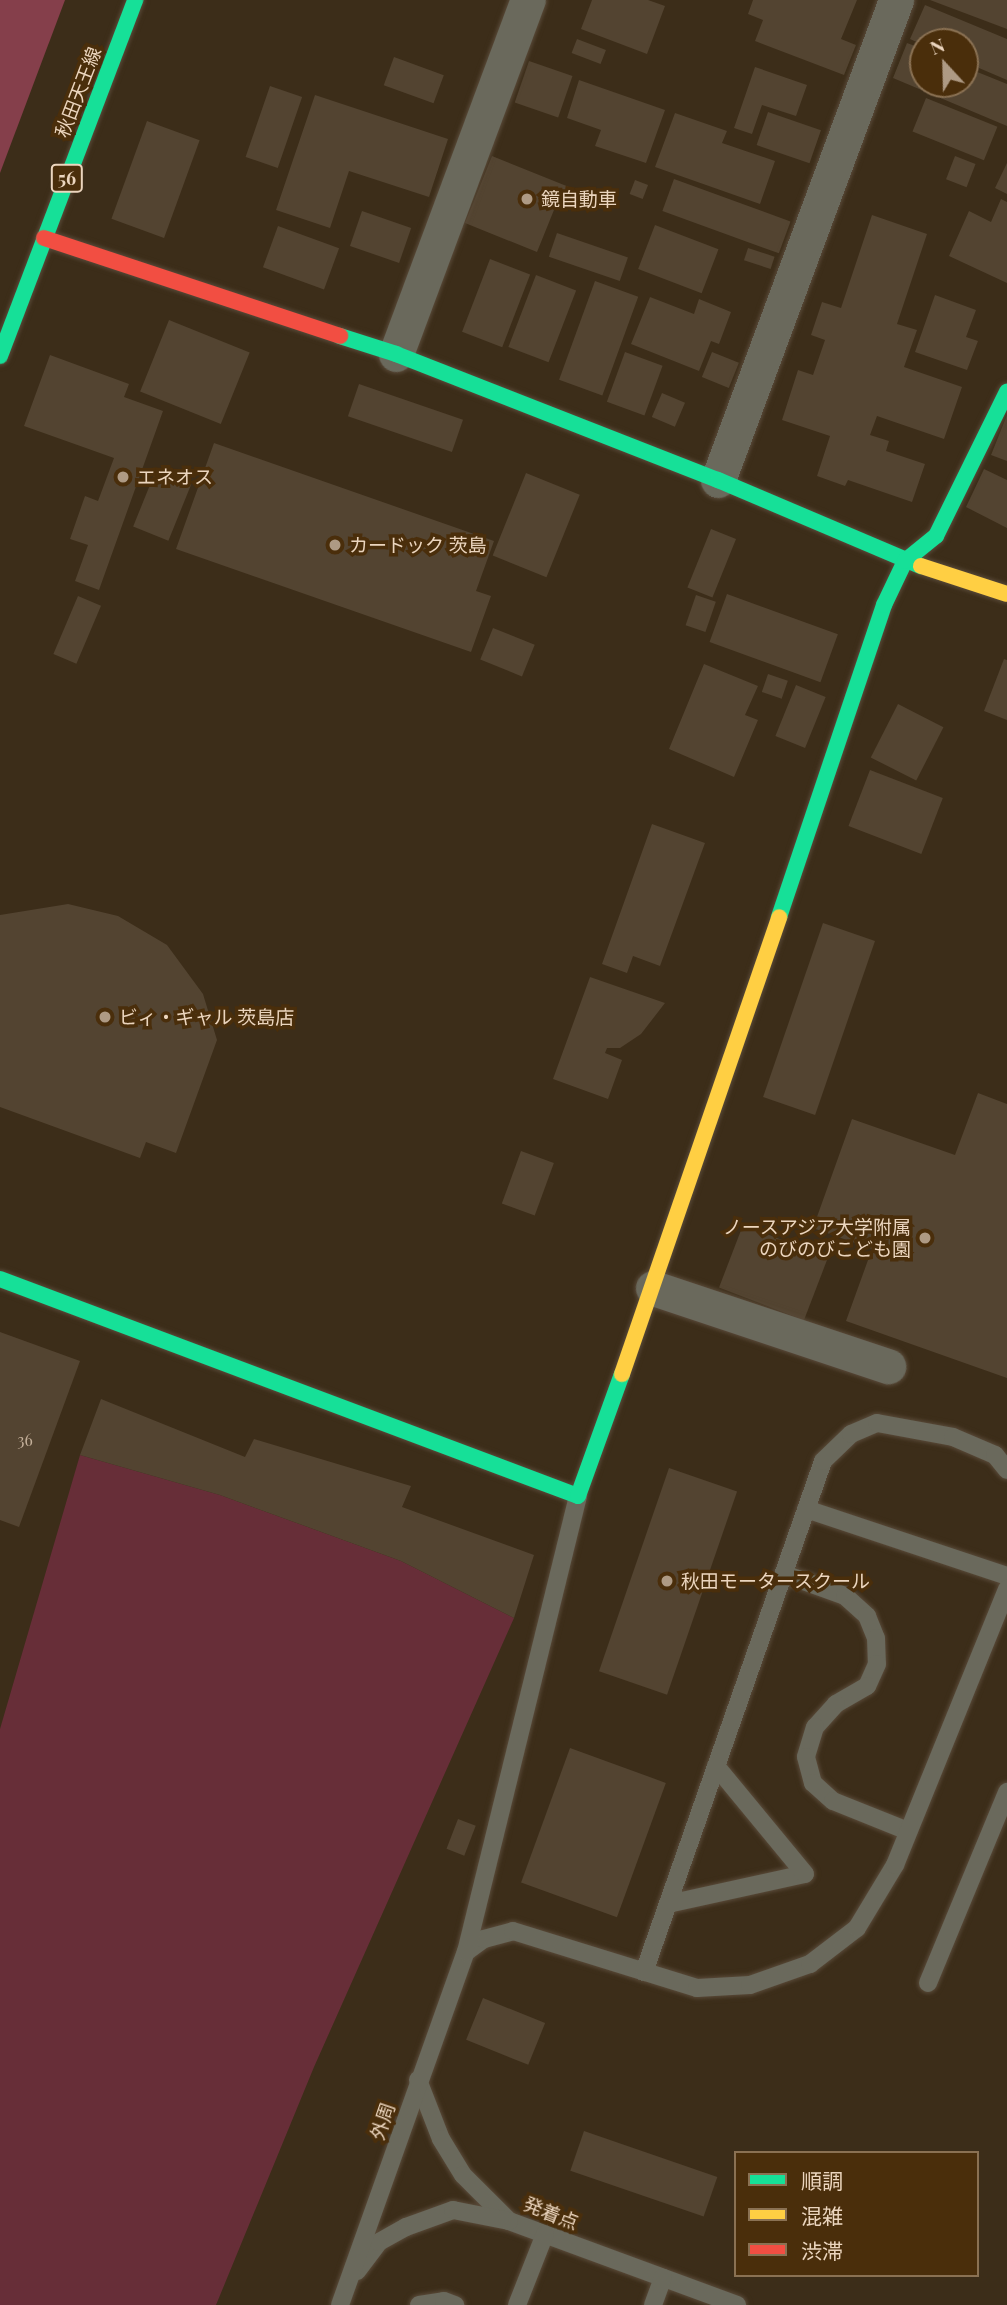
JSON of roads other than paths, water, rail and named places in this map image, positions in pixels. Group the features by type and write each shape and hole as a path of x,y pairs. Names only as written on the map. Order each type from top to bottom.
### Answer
{"street":[{"name":"秋田天王線","path":"0,356 135,0"},
{"path":"396,354 528,0"},
{"path":"718,480 896,0"},
{"path":"44,238 396,354 718,480 905,561 1007,594"},
{"path":"0,1279 578,1496 653,1288 884,605 905,561 936,536 1007,392"},
{"path":"653,1288 888,1366"}],"lane":[{"path":"645,1972 823,1461 851,1434 877,1423 953,1437 995,1455 1007,1470"},
{"name":"外周","path":"340,2305 418,2080 466,1952 578,1496"},
{"path":"806,1509 1007,1576"},
{"path":"783,1574 845,1596 867,1616 876,1638 877,1664 867,1686 836,1704 815,1727 806,1757 813,1783 833,1801 908,1831"},
{"path":"466,1952 484,1940 513,1931 697,1988 750,1985 810,1964 857,1928 895,1865 1007,1588"},
{"path":"668,1904 805,1874 716,1766"},
{"path":"928,1983 1007,1792"},
{"name":"発着点","path":"418,2080 441,2139 463,2175 509,2221 737,2305"},
{"path":"348,2283 379,2242 406,2227 453,2210 509,2221"},
{"path":"521,2304 545,2234"},
{"path":"653,2305 663,2278"},
{"path":"419,2305 444,2301 455,2305"}],"place":[{"name":"鏡自動車","path":"527,199"},
{"name":"エネオス","path":"123,477"},
{"name":"カードック 茨島","path":"335,545"},
{"name":"ビィ・ギャル 茨島店","path":"105,1017"},
{"name":"ノースアジア大学附属 のびのびこども園","path":"925,1238"},
{"name":"秋田モータースクール","path":"667,1581"}]}
